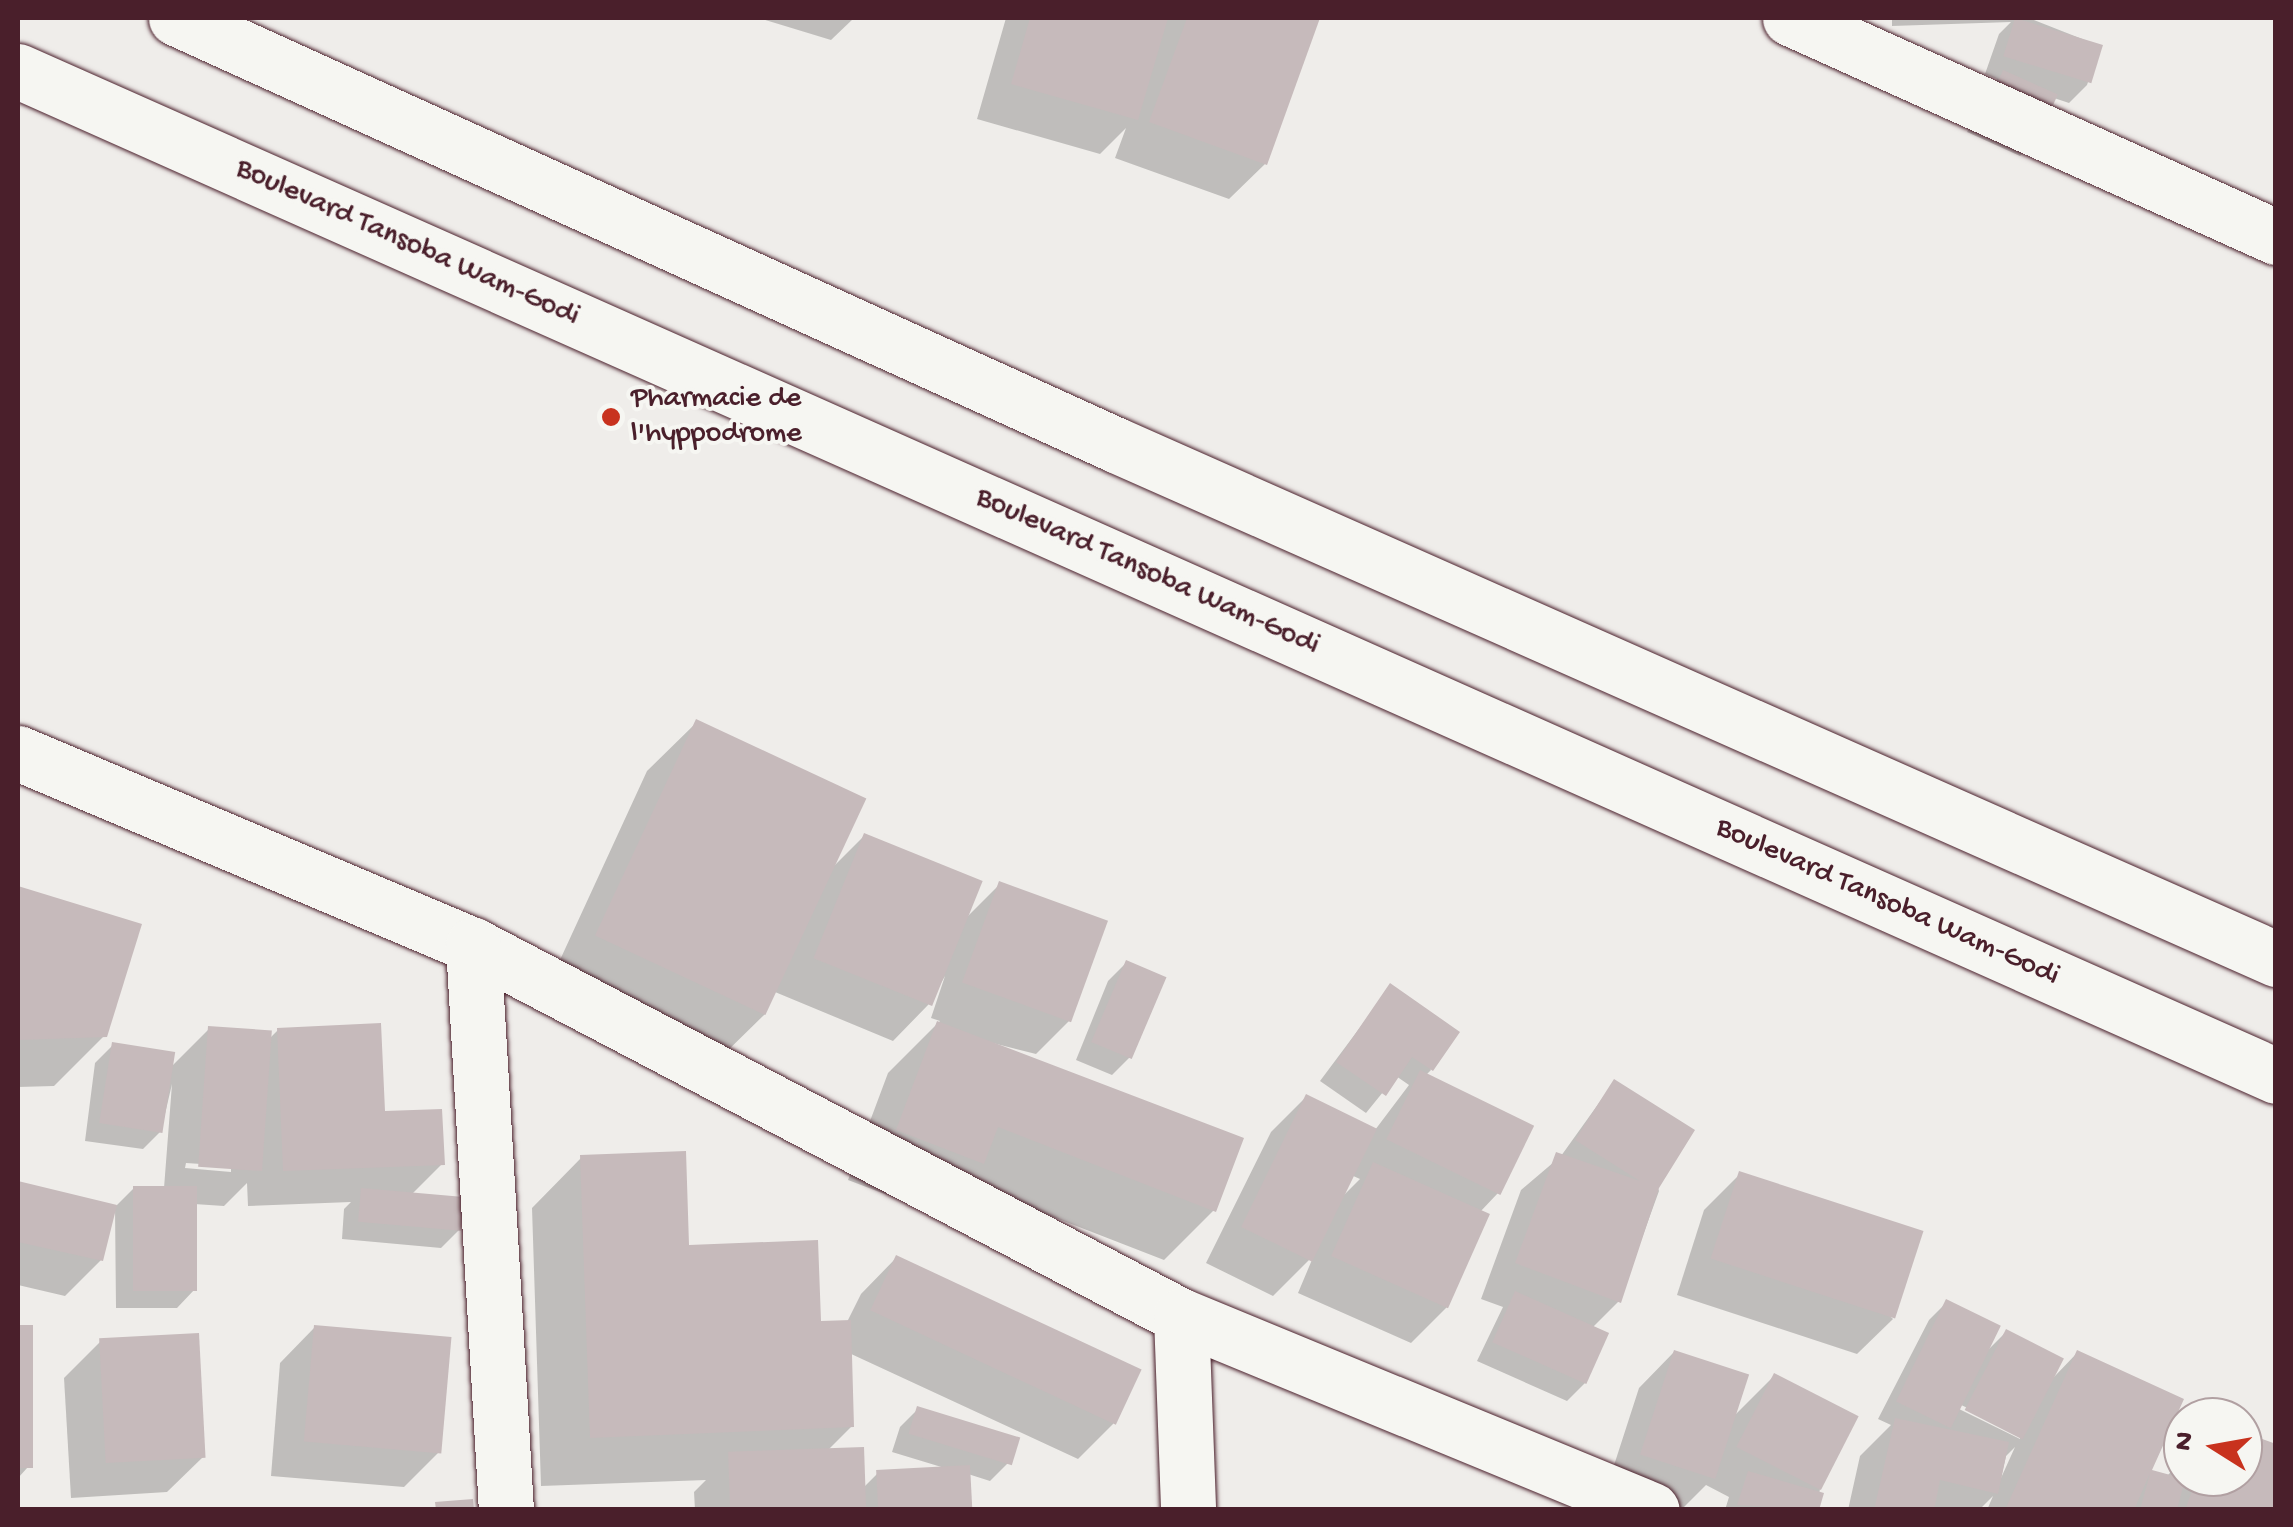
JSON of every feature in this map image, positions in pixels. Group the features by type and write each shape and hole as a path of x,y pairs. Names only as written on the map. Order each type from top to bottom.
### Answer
{"main road":[{"path":"176,18 1116,445 2276,959"},
{"path":"1790,18 2276,238"},
{"name":"Boulevard Tansoba Wam-Godi","path":"18,72 2276,1076"},
{"path":"18,753 472,945 1181,1316 1652,1510"},
{"path":"472,945 506,1510"},
{"path":"1181,1316 1188,1510"}],"building":[{"path":"1030,18 1168,18 1138,120 1011,84"},
{"path":"1187,18 1320,18 1267,165 1149,122"},
{"path":"2015,18 2103,45 2091,83 2003,56"},
{"path":"2003,70 2058,94 2039,137 1984,113"},
{"path":"696,719 866,798 765,1015 595,936"},
{"path":"864,833 983,881 932,1006 813,958"},
{"path":"999,881 1108,921 1071,1022 962,982"},
{"path":"18,886 142,924 107,1037 18,1040"},
{"path":"1126,960 1167,977 1132,1059 1091,1042"},
{"path":"1390,983 1460,1032 1433,1071 1412,1057 1386,1096 1336,1062"},
{"path":"937,1021 1244,1138 1216,1212 998,1127 984,1164 896,1130"},
{"path":"381,1023 385,1111 442,1109 445,1165 283,1171 277,1028"},
{"path":"208,1026 272,1030 262,1171 198,1167"},
{"path":"112,1042 175,1052 162,1133 99,1123"},
{"path":"1420,1070 1534,1126 1500,1195 1386,1139"},
{"path":"1614,1079 1695,1130 1659,1188 1621,1303 1515,1263 1556,1152 1640,1181 1575,1140"},
{"path":"1306,1094 1377,1129 1312,1262 1241,1227"},
{"path":"686,1151 689,1245 818,1240 821,1321 851,1320 854,1427 590,1438 580,1155"},
{"path":"1373,1162 1490,1214 1448,1308 1331,1256"},
{"path":"1739,1171 1924,1231 1895,1318 1711,1258"},
{"path":"18,1181 117,1205 103,1261 18,1242"},
{"path":"133,1186 197,1186 197,1291 133,1291"},
{"path":"361,1188 464,1197 461,1231 358,1222"},
{"path":"896,1255 1142,1370 1116,1425 870,1310"},
{"path":"1515,1291 1609,1333 1586,1384 1492,1342"},
{"path":"1946,1299 2001,1326 1951,1428 1896,1401"},
{"path":"18,1325 33,1325 33,1468 18,1468"},
{"path":"314,1325 451,1337 441,1454 304,1442"},
{"path":"2006,1329 2064,1359 2023,1440 1965,1410"},
{"path":"199,1333 206,1458 106,1463 99,1338"},
{"path":"1674,1350 1749,1374 1715,1479 1640,1455"},
{"path":"2077,1350 2180,1397 2163,1397 2163,1446 2152,1470 2163,1473 2163,1497 2180,1497 2177,1510 2140,1510 2150,1473 2134,1510 2005,1510"},
{"path":"1774,1373 1859,1416 1821,1490 1736,1447"},
{"path":"917,1406 1020,1438 1012,1465 909,1434"},
{"path":"1895,1418 2009,1442 1998,1494 1940,1480 1934,1510 1874,1510"},
{"path":"2263,1439 2276,1444 2276,1510 2185,1510 2190,1497 2263,1497"},
{"path":"864,1447 866,1510 730,1510 728,1452"},
{"path":"970,1465 972,1510 878,1510 876,1470"},
{"path":"1748,1471 1824,1493 1819,1510 1737,1505"},
{"path":"473,1499 474,1510 436,1510 435,1502"}],"place":[{"name":"Pharmacie de l'hyppodrome","path":"611,417"}]}
